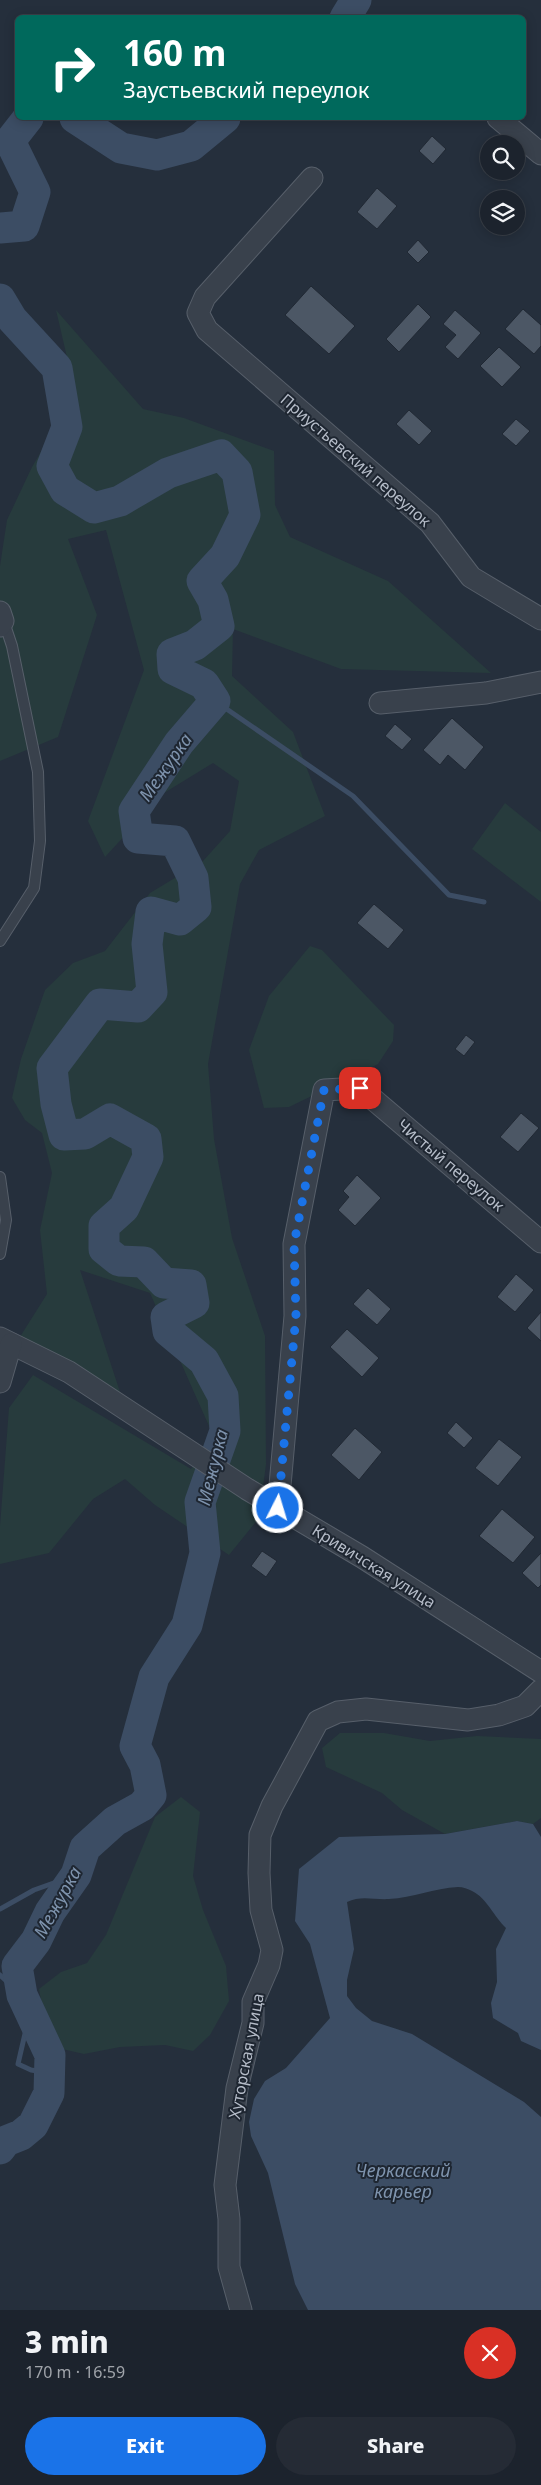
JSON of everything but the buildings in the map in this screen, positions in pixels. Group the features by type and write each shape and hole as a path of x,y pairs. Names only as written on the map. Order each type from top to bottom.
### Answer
{"street":[{"path":"500,120 541,154"},
{"name":"Приустьевский переулок","path":"312,178 205,297 198,313 207,330 430,524 471,577 541,619"},
{"path":"380,703 486,693 541,682"},
{"name":"Чистый переулок","path":"278,1508 296,1316 294,1244 324,1090 360,1088 541,1242"},
{"path":"0,1382 6,1341"},
{"name":"Кривичская улица","path":"6,1341 69,1372 247,1489 362,1557 541,1672"},
{"name":"Хуторская улица","path":"241,2310 229,2267 229,2219 226,2184 237,2088 253,2023 253,2002 269,1965 272,1950 261,1910 259,1873 260,1835 272,1806 318,1721 338,1712 366,1709 468,1720 499,1715 525,1706 541,1690"}],"lane":[{"path":"0,942 34,888 40,841 38,772 12,646 1,620"},
{"path":"0,1177 6,1220 0,1254"}],"green space":[{"path":"56,310 143,409 184,418 274,451 275,505 290,537 388,581 491,673 341,669 233,629 232,676 293,732 325,816 259,850 240,884 208,1064 214,1139 232,1238 265,1336 266,1464 259,1518 229,1555 155,1505 125,1479 93,1499 49,1553 0,1564 0,1526 9,1408 33,1375 191,1469 213,1435 150,1293 80,1270 121,1395 18,1340 47,1294 40,1230 52,1173 42,1133 25,1120 12,1098 21,1059 45,990 73,963 105,951 150,893 203,861 230,831 239,781 213,763 164,793 105,857 88,821 144,670 106,530 68,539 97,615 58,737 0,761 0,566 7,520 32,467 45,445 80,413"},
{"path":"505,803 541,832 541,902 472,849"},
{"path":"310,946 322,950 394,1025 393,1041 378,1064 289,1107 264,1108 249,1050 269,996"},
{"path":"340,1733 384,1733 430,1741 477,1736 541,1739 541,1818 533,1824 517,1821 445,1834 402,1810 382,1793 326,1767 322,1748"},
{"path":"181,1797 200,1812 193,1876 203,1910 226,1966 229,2001 210,2035 193,2051 165,2045 120,2047 84,2054 49,2046 39,1989 61,1972 87,1963 106,1935 155,1817"}],"water":[{"name":"Черкасский карьер","path":"517,1821 533,1824 541,1837 541,2050 521,2041 518,2033 493,2018 491,2003 497,1982 496,1949 506,1928 482,1898 464,1888 449,1888 398,1898 362,1898 347,1902 354,1949 347,1980 347,1996 356,2008 372,2021 412,2034 524,2102 541,2117 541,2310 308,2310 295,2284 268,2173 251,2136 249,2122 254,2099 265,2081 286,2068 330,2018 310,1944 295,1921 299,1869 339,1837 445,1834"}],"waterway":[{"name":"Межурка","path":"347,15 356,0"},
{"name":"Межурка","path":"0,228 24,226 35,192 10,141 26,120"},
{"name":"Межурка","path":"78,120 121,148 157,155 191,146 223,120"},
{"name":"Межурка","path":"0,299 12,319 57,368 67,427 52,466 65,490 94,508 120,501 168,473 221,455 237,472 245,515 225,556 202,581 213,600 219,626 195,645 172,654 173,669 204,684 215,701 179,743 134,811 138,838 175,841 193,878 196,907 180,920 151,912 147,944 152,992 138,1007 100,1004 52,1068 56,1104 64,1135 85,1134 110,1119 146,1139 148,1157 124,1208 104,1226 104,1249 119,1261 144,1262 164,1283 191,1285 194,1303 166,1317 168,1331 204,1361 223,1396 225,1431 200,1502 205,1553 187,1625 154,1677 135,1746 145,1765 151,1795 142,1806 115,1821 85,1848 76,1875 50,1912 36,1941 17,1966 22,1995 50,2055 49,2093 33,2125 21,2135 6,2141 0,2149"},
{"path":"215,701 353,796 449,895 484,902"},
{"path":"0,1909 34,1890 76,1875"},
{"path":"0,1975 22,1995"},
{"path":"30,2012 18,2064 31,2070 50,2073"}],"route":[{"path":"278,1508 296,1316 294,1244 324,1090 360,1088"}]}
